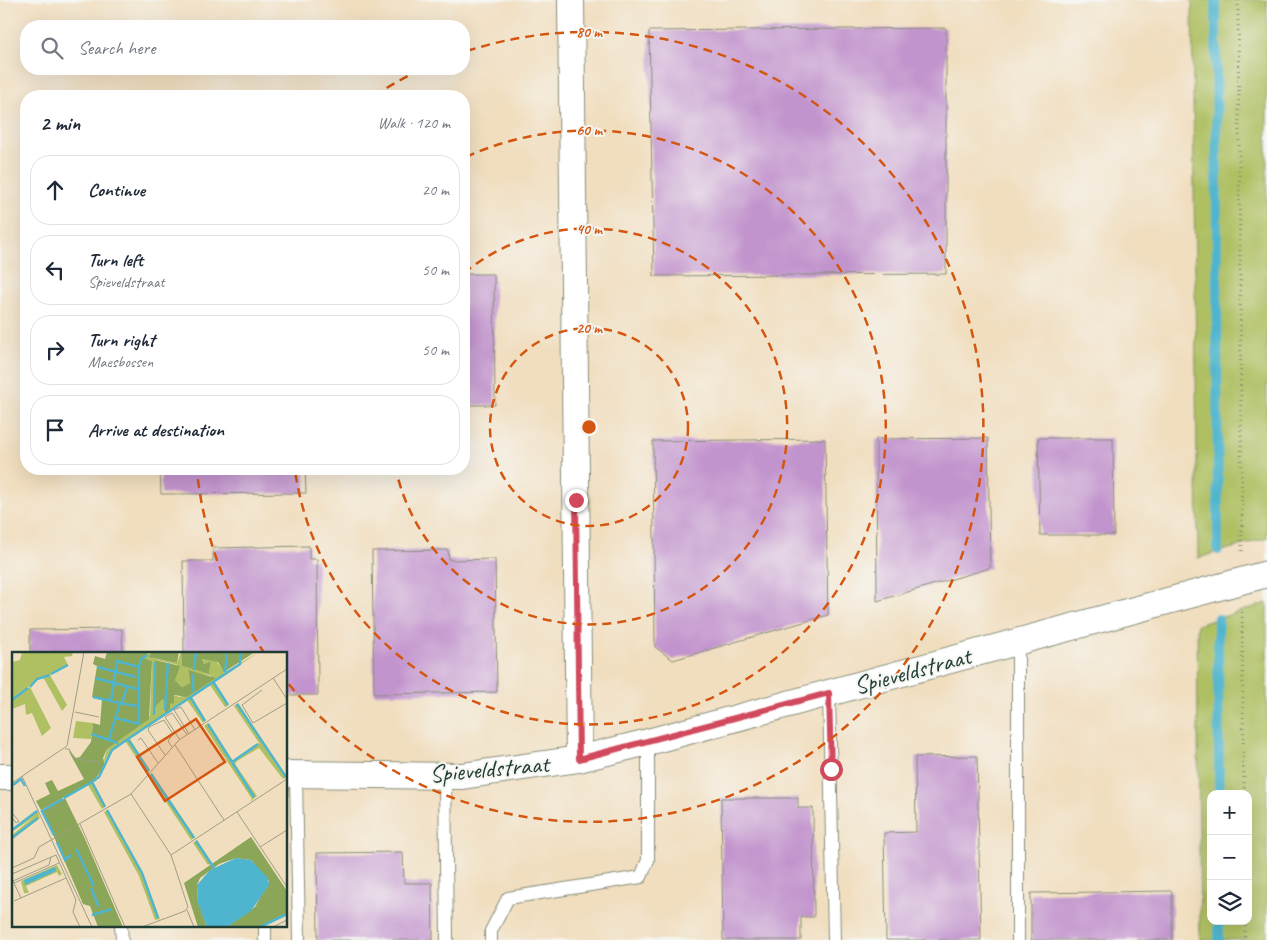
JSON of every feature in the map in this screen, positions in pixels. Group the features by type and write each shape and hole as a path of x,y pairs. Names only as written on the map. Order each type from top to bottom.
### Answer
{"street":[{"path":"571,0 579,759"},
{"name":"Spieveldstraat","path":"291,774 462,776 579,759 648,742 1267,574"}],"lane":[{"path":"1018,641 1018,940"},
{"path":"829,693 834,940"},
{"path":"491,940 491,931 508,898 641,878 648,860 648,742"},
{"path":"291,774 299,940"},
{"path":"445,775 446,940"}],"path":[{"path":"1238,0 1244,790"},
{"path":"1245,925 1245,940"}],"green space":[{"path":"1192,0 1267,0 1267,538 1198,558"},
{"path":"1267,603 1267,940 1200,940 1197,625"}],"building":[{"path":"946,28 946,274 654,276 649,31"},
{"path":"470,274 494,274 495,405 470,405"},
{"path":"988,438 990,568 877,601 876,439"},
{"path":"1038,438 1113,438 1114,535 1040,535"},
{"path":"825,439 828,615 673,660 655,647 653,441"},
{"path":"160,475 305,475 306,493 161,494"},
{"path":"309,546 309,559 317,559 318,695 288,695 288,652 184,652 183,561 213,561 213,548"},
{"path":"448,550 449,560 495,559 497,692 374,694 372,551"},
{"path":"122,629 123,652 30,652 30,630"},
{"path":"977,756 981,940 886,940 884,833 916,832 915,757"},
{"path":"721,798 798,798 798,808 813,808 814,917 801,917 801,940 723,940"},
{"path":"403,852 404,883 432,883 433,940 318,940 317,853"},
{"path":"1172,891 1172,940 1031,940 1031,893"}],"waterway":[{"path":"1216,0 1218,550"},
{"path":"1218,619 1219,790"},
{"path":"1219,925 1219,940"}],"route":[{"path":"576,500 579,759 829,693 831,769"}]}
